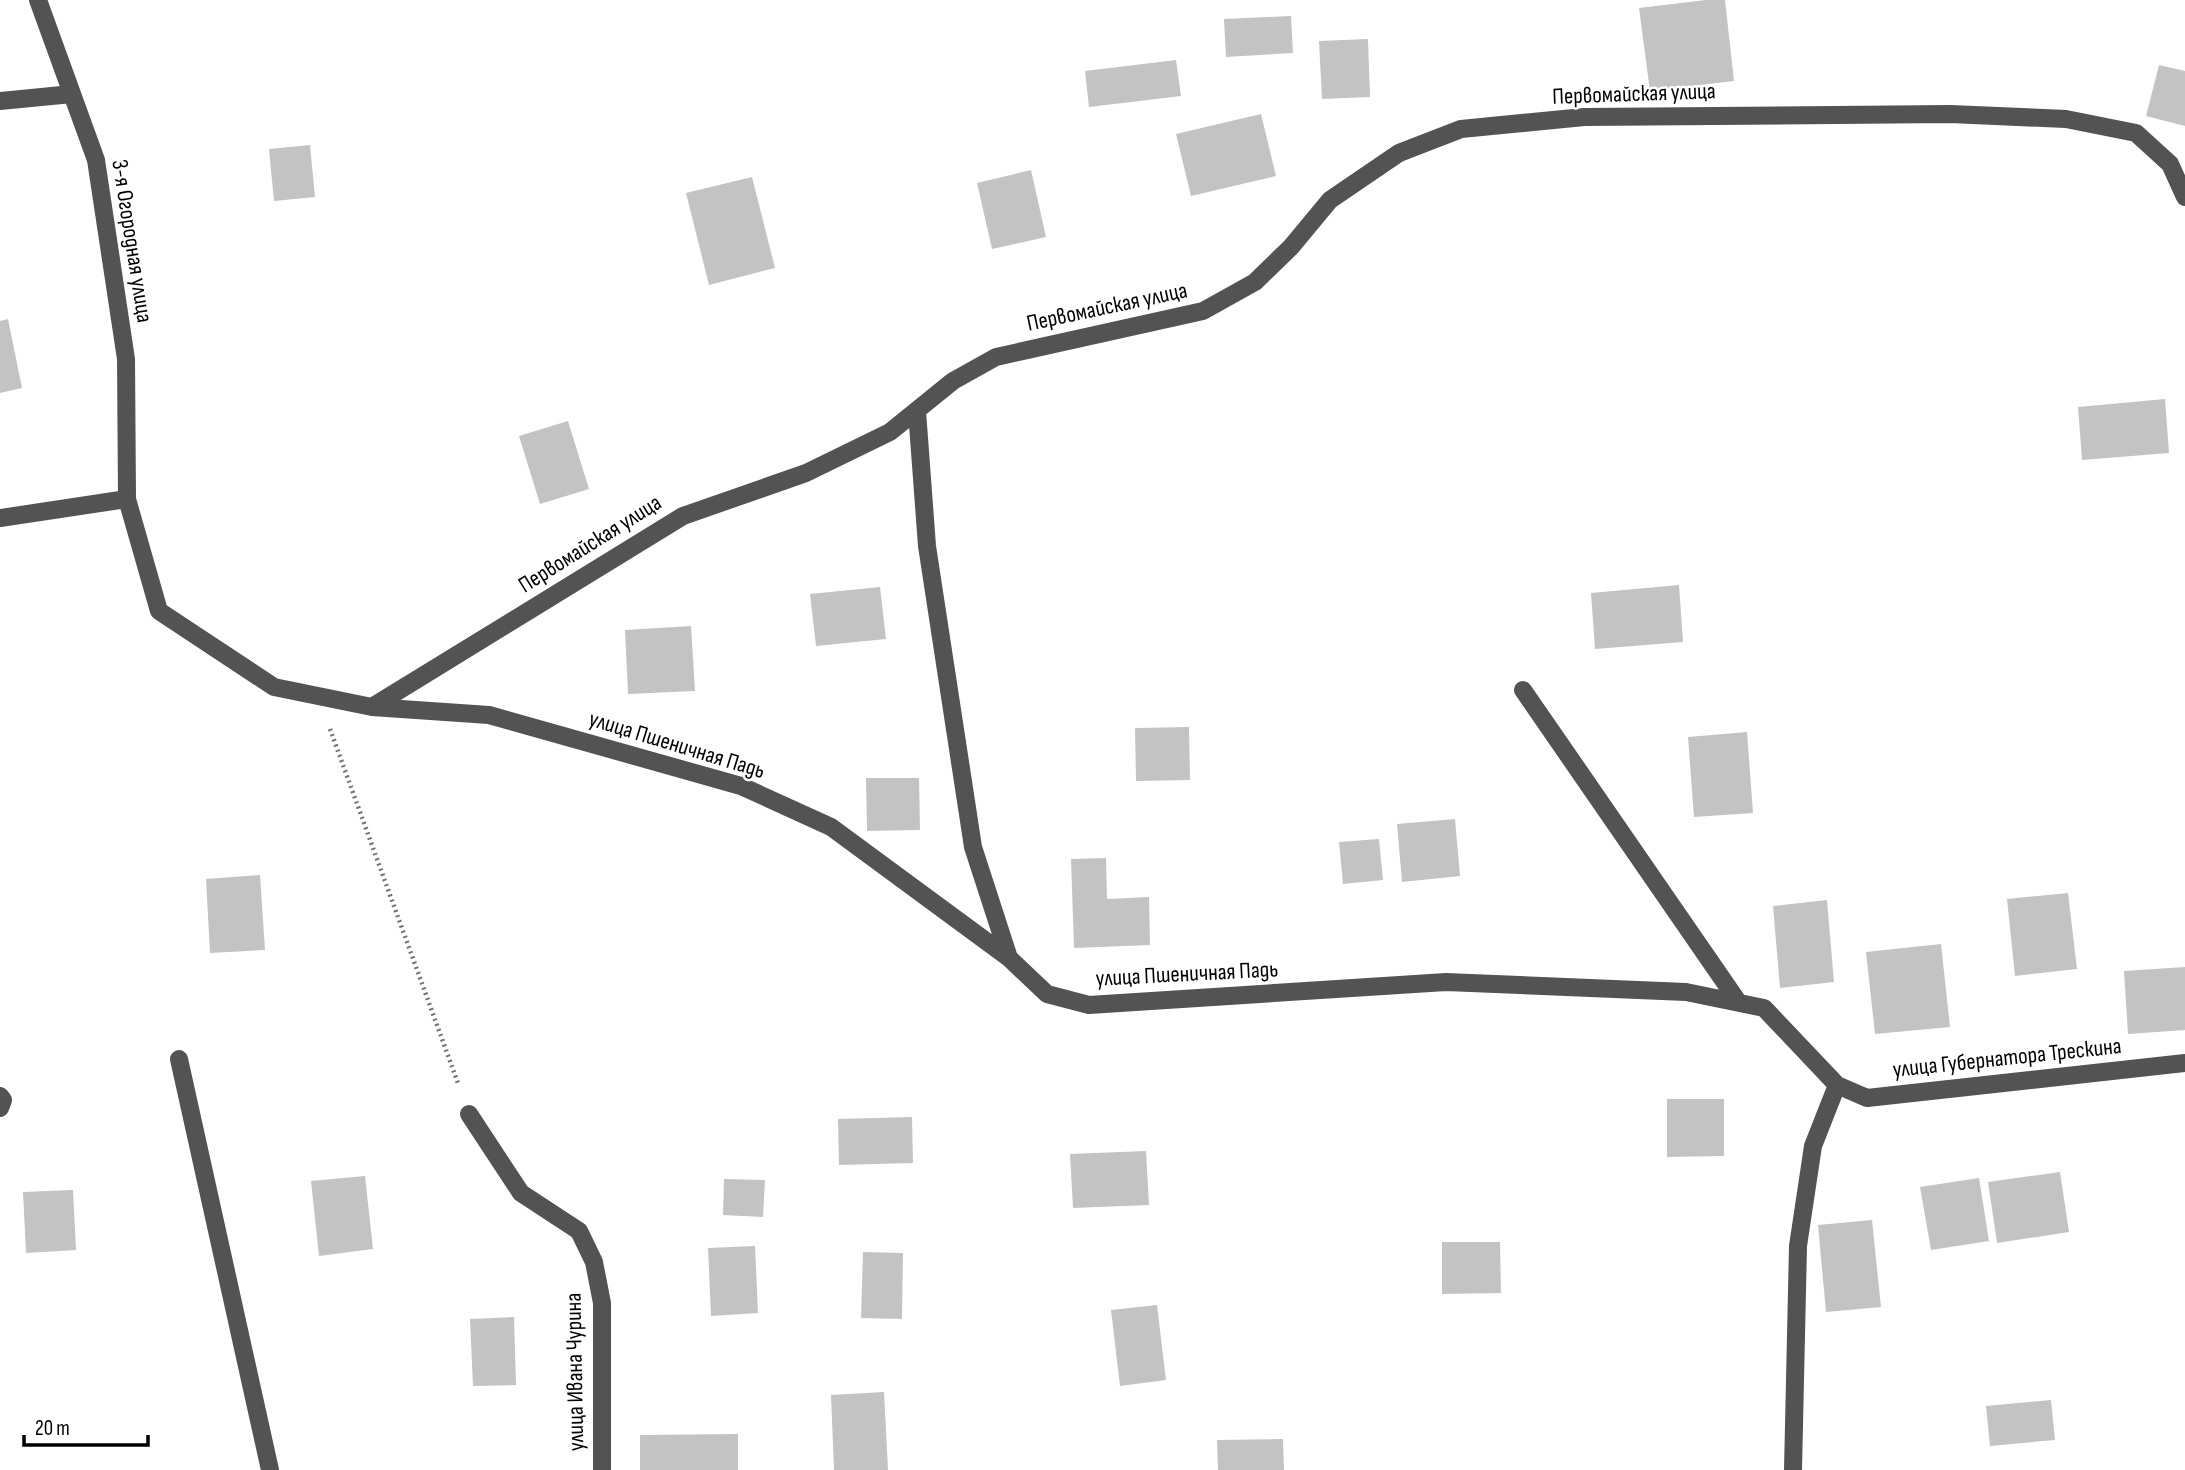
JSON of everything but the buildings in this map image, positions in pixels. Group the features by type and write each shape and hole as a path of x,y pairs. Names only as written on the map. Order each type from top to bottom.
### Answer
{"street":[{"name":"3-я Огородная улица","path":"38,0 96,160 126,359 127,499 159,611 274,687 318,696"},
{"path":"0,101 72,94"},
{"name":"Первомайская улица","path":"372,707 683,516 806,473 890,432 972,368 996,357 1203,311 1255,282 1291,247 1330,200 1399,153 1461,130 1584,117 1950,114 2066,119 2136,133 2171,164 2185,197"},
{"path":"917,411 927,545 973,847 1009,958"},
{"path":"0,518 127,499"},
{"path":"1523,690 1739,1003"},
{"name":"улица Пшеничная Падь","path":"318,696 372,707 489,715 741,786 831,827 1009,958 1047,994 1089,1005 1446,982 1686,992 1764,1008 1838,1085"},
{"path":"179,1059 270,1470"},
{"name":"улица Губернатора Трескина","path":"1838,1085 1867,1098 2185,1063"},
{"path":"1793,1470 1798,1246 1813,1146 1838,1085"},
{"path":"0,1096 3,1100 0,1108"},
{"name":"улица Ивана Чурина","path":"469,1114 521,1193 579,1231 594,1262 602,1303 602,1470"}],"path":[{"path":"318,696 469,1114"}]}
